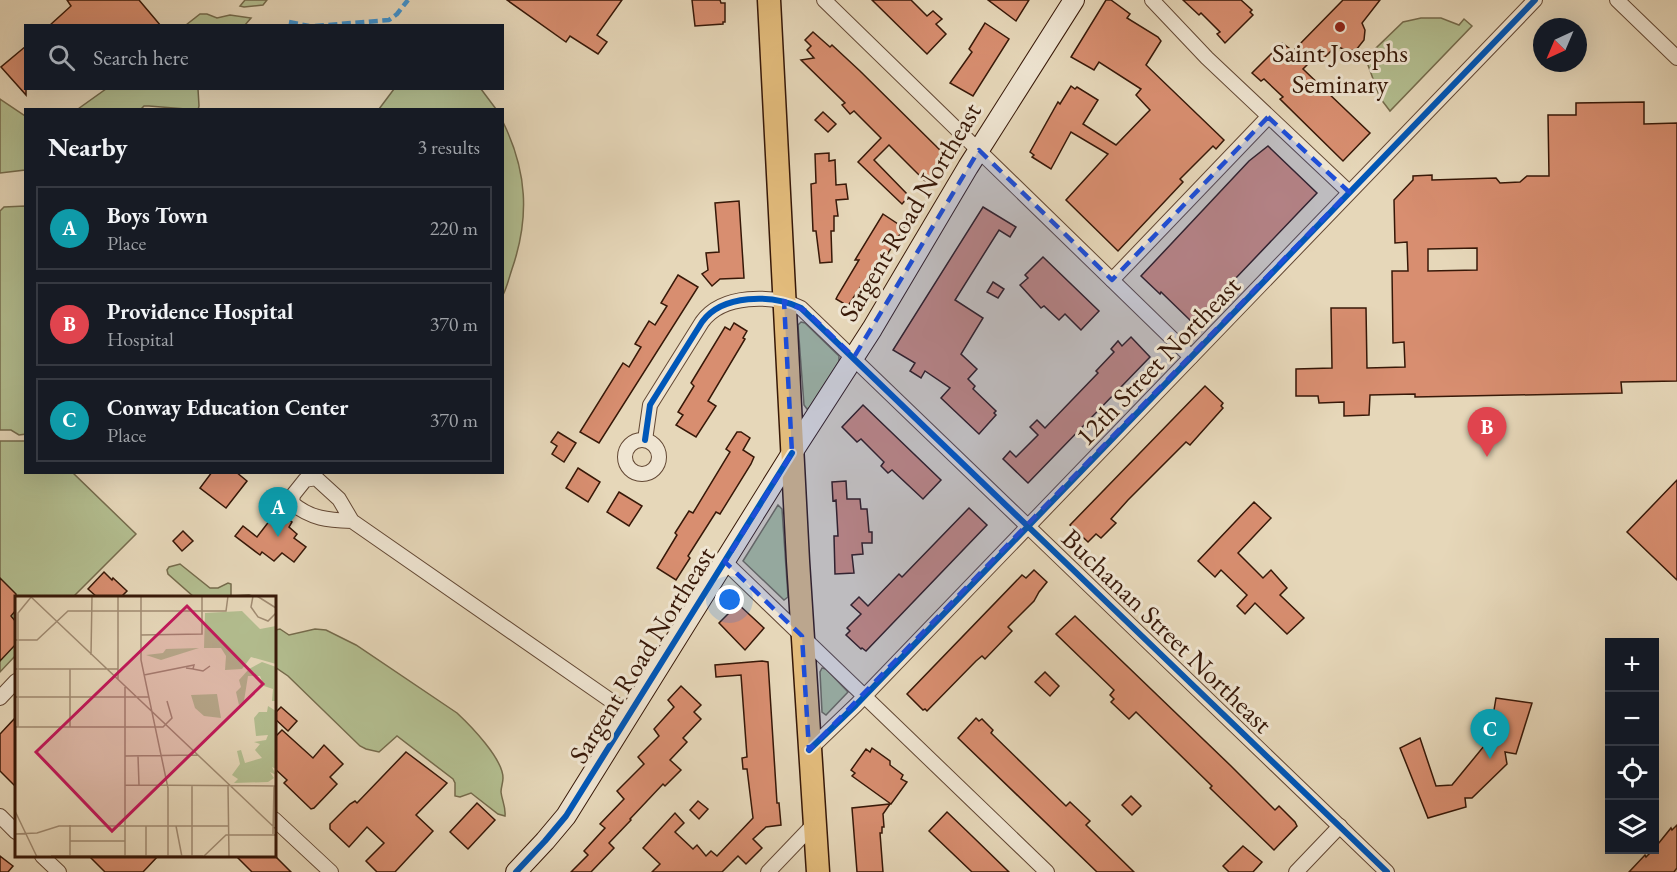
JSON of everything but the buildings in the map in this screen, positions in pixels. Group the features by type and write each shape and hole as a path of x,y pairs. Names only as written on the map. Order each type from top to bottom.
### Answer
{"main road":[{"path":"769,0 802,636 818,872"},
{"name":"Sargent Road Northeast","path":"516,872 566,816 854,357 979,150 1074,0"}],"street":[{"path":"824,0 1191,357"},
{"path":"1152,0 1207,58 1349,192"},
{"name":"12th Street Northeast","path":"809,750 864,697 1535,0"},
{"path":"1617,0 1677,58"},
{"path":"1112,280 1268,117"},
{"path":"645,440 650,405 711,311 732,302 769,299 784,301"},
{"name":"Buchanan Street Northeast","path":"784,301 806,311 1387,872"},
{"path":"352,521 329,520 305,514 292,502 293,495 305,480 315,475 339,499 352,521 630,714"},
{"path":"724,562 1047,872"},
{"path":"0,698 15,682"},
{"path":"0,816 15,831"},
{"path":"276,821 331,872"},
{"path":"768,872 814,824"},
{"path":"1296,872 1340,826"},
{"path":"38,872 44,858 59,872"}],"highlighted area":[{"path":"1268,117 1349,192 809,750 802,636 725,562 792,453 784,301 806,311 854,357 979,150 1112,280"}],"green space":[{"path":"245,0 267,0 263,5 240,6"},
{"path":"200,14 217,18 230,15 251,18 246,24 187,24"},
{"path":"1421,18 1441,18 1459,25 1464,19 1472,26 1390,111 1380,98 1368,65 1375,49 1403,22"},
{"path":"105,90 198,90 198,108 144,106 142,108 79,108"},
{"path":"393,90 482,90 495,108 380,108"},
{"path":"0,99 24,115 24,170 0,173"},
{"path":"504,124 517,158 523,194 522,231 504,293"},
{"path":"24,206 24,434 19,435 11,430 0,430 0,211 4,207"},
{"path":"801,322 805,323 839,356 839,362 807,409 804,405 798,325"},
{"path":"0,441 24,441 24,474 74,474 136,534 74,596 15,596 15,656 0,672"},
{"path":"778,505 782,509 788,597 784,600 743,561"},
{"path":"180,564 210,588 231,584 231,596 193,596 168,574 169,567"},
{"path":"280,629 289,635 315,629 326,630 356,645 457,713 485,743 502,770 501,792 505,816 498,814 471,793 460,797 455,796 453,779 397,736 379,752 360,746 288,676 276,668 276,630"},
{"path":"822,668 826,669 848,692 826,715 822,712 820,672"}],"marked path":[{"path":"340,24 389,20 408,0"},
{"path":"289,22 299,24"}],"cycle path":[{"path":"809,750 856,705 1535,0"},
{"path":"645,440 650,405 702,322 711,313 722,306 748,299 776,300 801,308 1387,872"},
{"path":"516,872 566,816 792,453"}],"place":[{"name":"Saint Josephs Seminary","path":"1340,27"},
{"name":"Providence Hospital","path":"1487,457"},
{"name":"Boys Town","path":"278,537"},
{"name":"Conway Education Center","path":"1490,759"}]}
